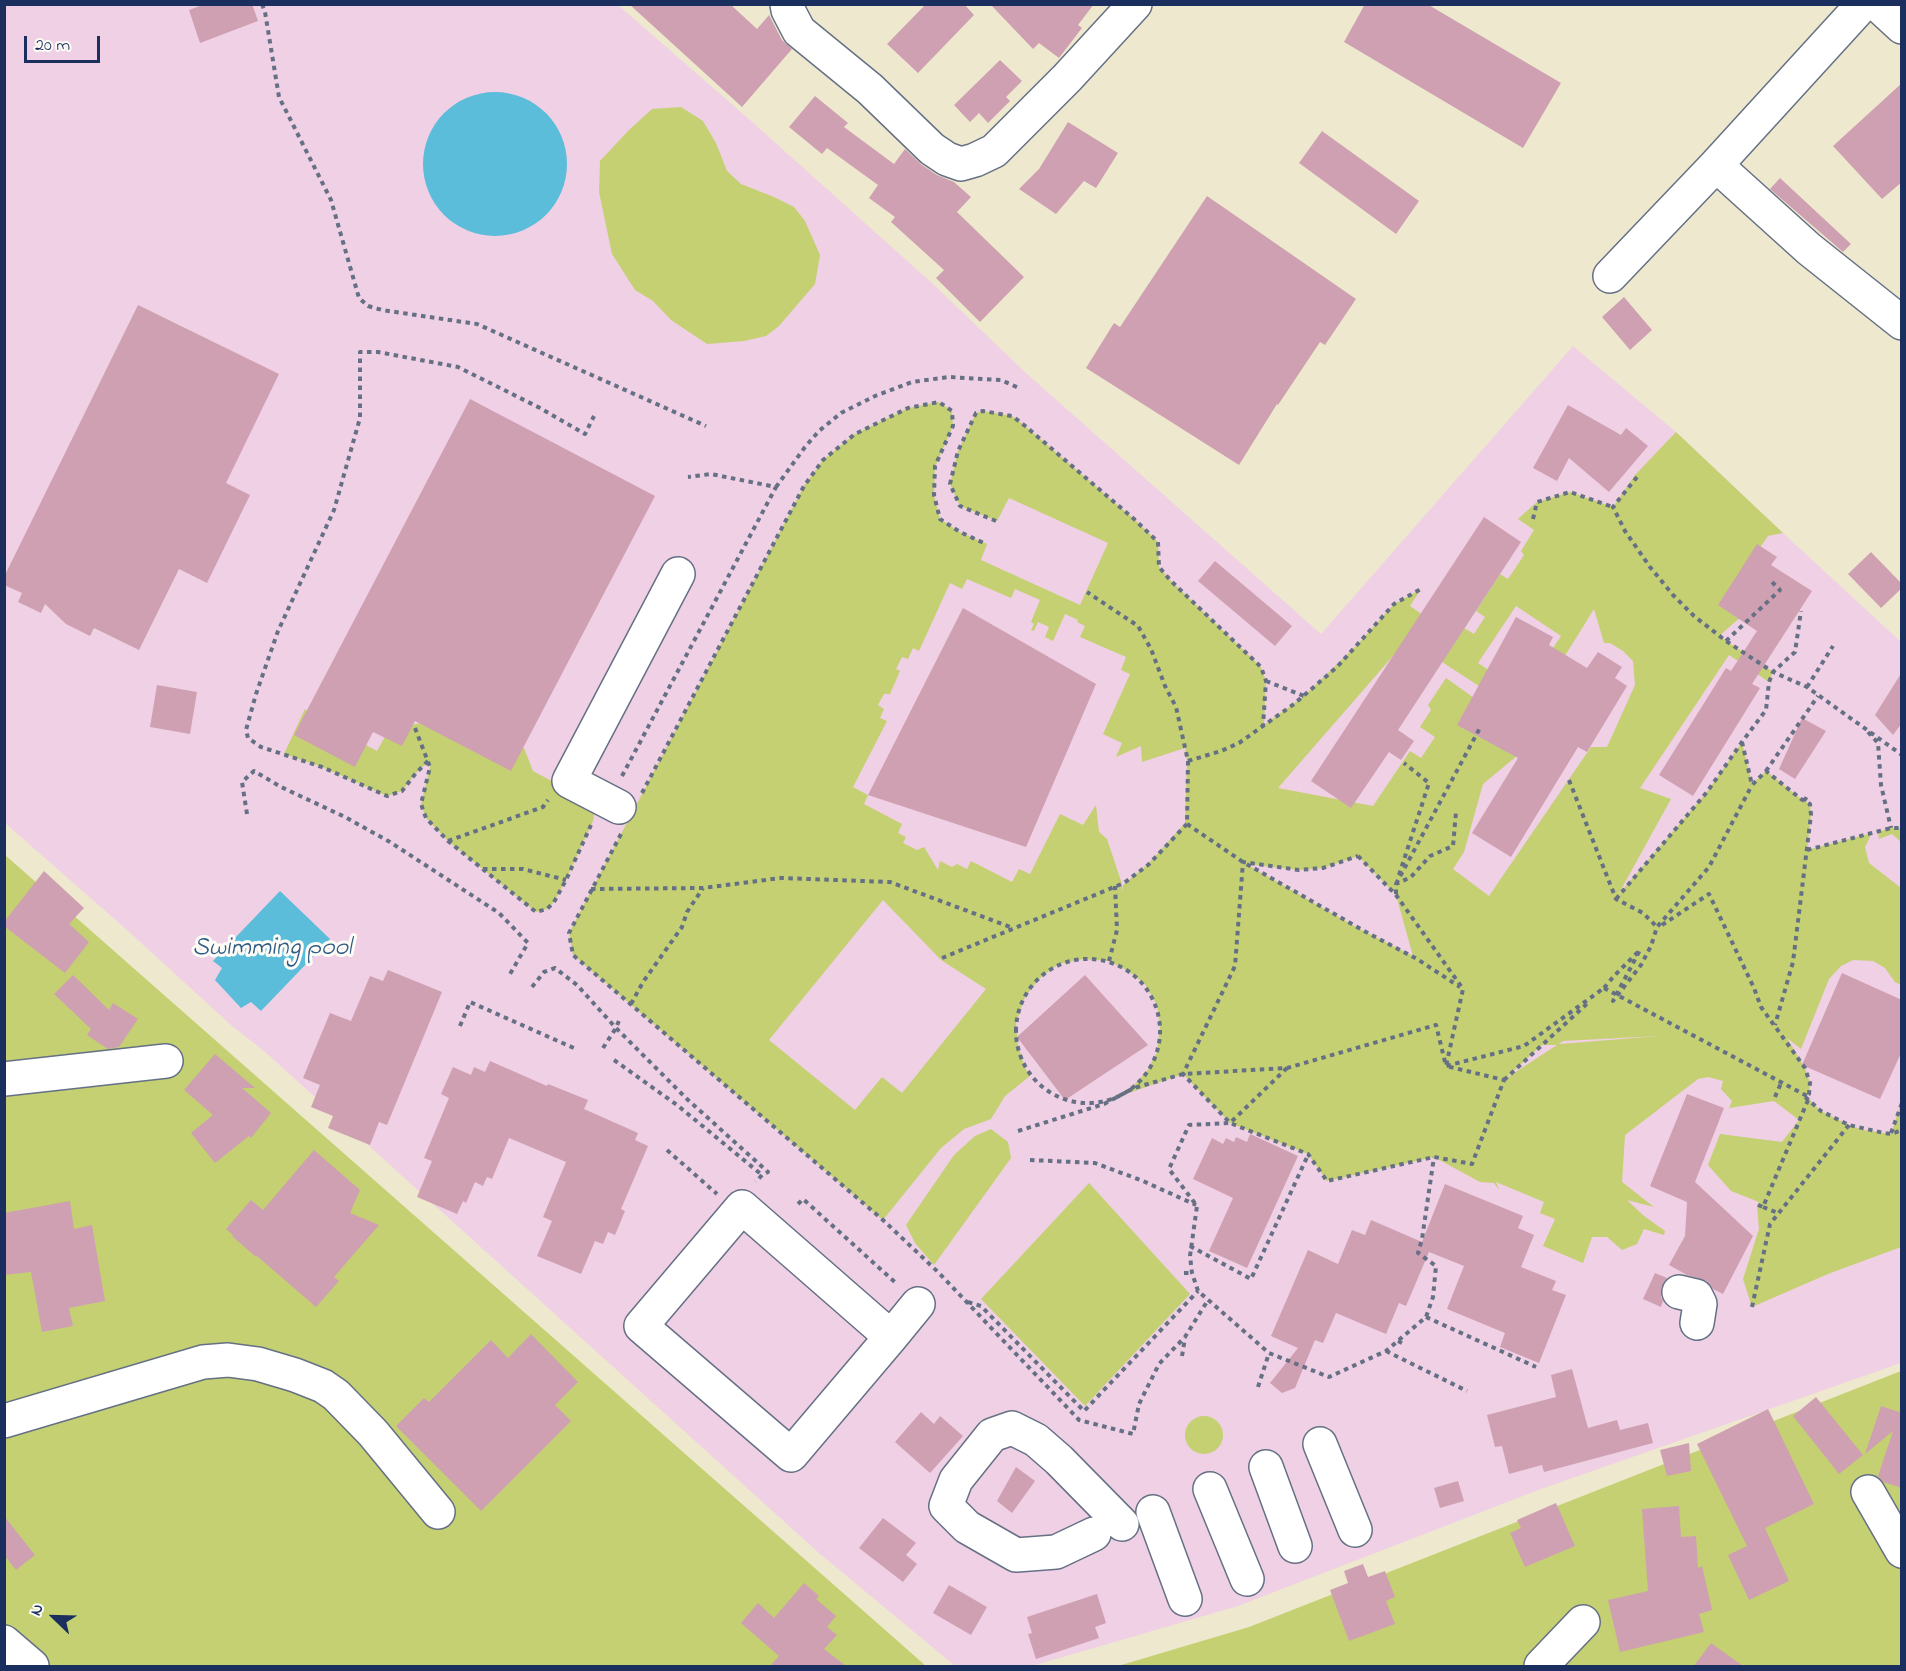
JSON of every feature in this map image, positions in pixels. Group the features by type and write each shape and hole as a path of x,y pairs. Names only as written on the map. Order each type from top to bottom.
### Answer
{"street":[{"path":"788,4 788,10 799,31 870,89 932,149 947,159 961,164 994,151 1067,78 1135,4"},
{"path":"1610,276 1716,165 1863,4"},
{"path":"1877,4 1902,27"},
{"path":"1716,165 1809,249 1902,323"},
{"path":"612,798 678,574"},
{"path":"4,1079 166,1061"},
{"path":"891,1337 742,1207 641,1326 791,1455 891,1337 918,1304"},
{"path":"1679,1292 1696,1296 1700,1304 1697,1323"},
{"path":"4,1421 203,1362 228,1360 258,1364 323,1386 336,1395 373,1433 438,1512"},
{"path":"1012,1428 1036,1440 1059,1460 1108,1529 1056,1552 1016,1555 967,1527 946,1506 956,1480 992,1435 1012,1428"},
{"path":"1320,1444 1355,1530"},
{"path":"1266,1467 1295,1546"},
{"path":"1210,1489 1247,1579"},
{"path":"1868,1492 1902,1551"},
{"path":"1153,1512 1185,1599"},
{"path":"1541,1666 1583,1622"},
{"path":"4,1642 32,1666"}],"path":[{"path":"262,4 266,12 279,97 332,200 359,298 368,306 382,310 477,324 706,426"},
{"path":"428,761 402,791 387,796 322,767 261,747 248,738 246,730 256,694 279,631 333,510 360,418 360,352 378,352 458,368 540,408 585,434 594,416"},
{"path":"1018,388 1001,380 949,377 912,382 875,396 841,413 819,431 806,447 776,487 612,798 591,889 569,933 573,955 883,1220 965,1300 1079,1420 1133,1434 1139,1404 1159,1364 1185,1337 1208,1300"},
{"path":"415,728 430,767 422,804 426,818 448,841 536,912 547,909 554,902 566,880 592,822 612,798 804,486 823,460 855,434 908,408 939,402 952,411 953,426 935,466 934,495 940,519 960,532 986,544"},
{"path":"996,521 960,506 950,484 958,451 976,413 983,411 1012,416 1158,542 1159,567 1261,667 1266,681 1263,726"},
{"path":"688,477 711,474 776,487"},
{"path":"1613,507 1637,477"},
{"path":"1533,519 1537,502 1570,492 1613,507 1625,531 1650,567 1673,596 1694,616 1726,641 1773,672 1807,687 1900,753"},
{"path":"1726,641 1780,590 1770,580"},
{"path":"1188,761 1239,743 1304,696 1336,667 1394,604 1421,589"},
{"path":"942,958 1124,883 1148,865 1187,824 1188,761 1176,707 1151,649 1138,626 1087,592"},
{"path":"1616,899 1707,792 1766,710 1769,682 1773,672 1795,652 1801,611"},
{"path":"1807,687 1833,646"},
{"path":"1266,681 1304,696"},
{"path":"1434,1157 1418,1253 1436,1266 1433,1297 1426,1317 1386,1351 1329,1377 1269,1353 1198,1291 1192,1273 1190,1246 1197,1206 1170,1169 1188,1125 1230,1123 1308,1154 1327,1181 1434,1157 1472,1164 1504,1080 1604,988 1640,950 1613,1000 1641,964 1658,927 1709,867 1752,785 1766,771 1818,696"},
{"path":"1858,723 1878,743 1881,785 1891,828"},
{"path":"1396,884 1481,726"},
{"path":"1742,742 1752,785"},
{"path":"1396,895 1396,884 1429,783 1404,763"},
{"path":"247,814 242,782 254,771 390,842 499,913 528,943 510,974"},
{"path":"1766,771 1810,804 1811,815 1792,962 1774,1026"},
{"path":"1569,780 1616,899 1643,913 1658,927"},
{"path":"448,841 543,807 558,785 612,798"},
{"path":"1804,801 1808,795"},
{"path":"1396,884 1412,877 1430,856 1453,846 1456,812"},
{"path":"1187,824 1243,862 1366,932 1417,958 1463,989"},
{"path":"1807,850 1891,828 1902,828"},
{"path":"1243,862 1299,870 1323,868 1358,856 1396,895 1463,989 1446,1066"},
{"path":"1183,1074 1235,966 1243,862"},
{"path":"482,868 524,869 566,880"},
{"path":"591,889 703,888 781,878 890,882 1013,928"},
{"path":"1109,961 1117,930 1115,886"},
{"path":"631,1004 643,982 682,927 687,912 703,888"},
{"path":"1658,927 1709,894 1761,1007 1805,1068 1810,1083 1809,1094 1760,1206 1778,1213"},
{"path":"1083,959 1109,961 1128,971 1145,984 1157,1005 1160,1027 1157,1052 1147,1071 1133,1086 1112,1099 1090,1103 1057,1098 1035,1084 1025,1068 1017,1045 1016,1023 1025,997 1040,978 1060,964 1083,959"},
{"path":"532,987 544,972 555,968 577,984 616,1028 688,1100 768,1172 762,1174 754,1183"},
{"path":"1446,1066 1524,1046 1604,988"},
{"path":"1604,988 1781,1083 1807,1098 1821,1111 1849,1125 1891,1134 1902,1130"},
{"path":"460,1026 470,1002 576,1049"},
{"path":"603,1048 620,1018"},
{"path":"1018,1131 1104,1104 1134,1088 1183,1074 1287,1068 1436,1025 1446,1066"},
{"path":"614,1060 677,1105 762,1174"},
{"path":"1446,1066 1504,1080"},
{"path":"1230,1123 1287,1068"},
{"path":"1183,1074 1230,1123"},
{"path":"1775,1097 1781,1083"},
{"path":"1891,1134 1902,1103"},
{"path":"1752,1307 1770,1224 1849,1125"},
{"path":"667,1150 724,1201"},
{"path":"1190,1246 1251,1279 1308,1154"},
{"path":"1030,1160 1095,1163 1143,1181 1197,1206"},
{"path":"798,1204 803,1199 918,1304"},
{"path":"1184,1274 1192,1273"},
{"path":"965,1300 981,1306 1084,1411 1198,1291"},
{"path":"1426,1317 1536,1367"},
{"path":"1182,1356 1185,1337"},
{"path":"1398,1341 1406,1345"},
{"path":"1386,1351 1467,1391"},
{"path":"1258,1387 1269,1353"}],"shaded area":[{"path":"5,5 618,5 750,120 933,284 1027,374 1321,634 1573,346 1676,432 1901,642 1901,1363 1541,1489 1238,1606 1032,1666 955,1666 820,1554 264,1051 232,1026 5,823"}],"green space":[{"path":"681,107 703,121 716,143 727,171 741,184 794,207 805,221 820,255 815,284 779,326 766,336 744,341 707,344 671,320 653,301 635,290 612,254 599,192 600,161 652,109"},
{"path":"939,402 952,411 953,426 935,467 934,495 940,519 960,532 987,544 981,560 1080,605 1108,543 1009,498 997,521 960,506 950,484 958,451 976,413 983,411 1012,416 1134,519 1158,542 1159,567 1171,581 1261,667 1266,681 1264,725 1304,696 1359,643 1394,604 1421,589 1410,606 1423,615 1399,649 1278,788 1373,806 1410,751 1421,758 1435,737 1420,727 1431,710 1428,705 1446,678 1484,705 1541,736 1483,784 1464,852 1453,869 1489,896 1591,747 1607,747 1635,685 1633,661 1623,651 1610,643 1604,643 1594,609 1563,659 1514,707 1561,636 1516,606 1478,663 1490,671 1479,686 1442,662 1464,628 1474,634 1485,617 1476,611 1500,574 1508,579 1524,555 1521,551 1534,530 1518,519 1537,502 1570,492 1613,507 1635,475 1676,432 1783,533 1768,536 1728,594 1750,609 1719,636 1773,672 1769,682 1729,655 1640,788 1671,799 1618,895 1707,792 1742,742 1752,784 1766,771 1810,804 1807,850 1872,833 1865,847 1869,863 1901,888 1901,985 1895,982 1885,968 1873,961 1853,960 1841,966 1829,979 1801,1049 1787,1038 1805,1068 1810,1083 1807,1097 1821,1111 1863,1130 1891,1134 1901,1103 1901,1247 1828,1274 1752,1307 1743,1279 1759,1229 1757,1205 1759,1202 1731,1191 1708,1165 1720,1134 1782,1142 1799,1120 1774,1101 1729,1108 1732,1101 1721,1089 1723,1081 1708,1077 1698,1079 1625,1135 1622,1182 1654,1207 1627,1200 1665,1231 1664,1235 1644,1229 1637,1244 1622,1250 1607,1237 1592,1237 1583,1263 1543,1246 1555,1219 1540,1213 1544,1202 1496,1182 1499,1190 1494,1183 1480,1182 1434,1157 1327,1181 1308,1154 1230,1123 1183,1074 1112,1099 1133,1086 1147,1071 1157,1052 1160,1027 1157,1005 1145,984 1128,971 1109,961 1083,959 1059,964 1040,978 1025,997 1016,1023 1018,1045 1030,1076 1005,1096 991,1119 964,1129 941,1148 883,1220 573,955 569,933 804,486 823,460 855,434 908,408","holes":["967,579 1011,598 1015,589 1040,600 1031,622 1034,624 1031,630 1034,631 1038,622 1049,627 1045,637 1053,641 1065,614 1085,626 1080,637 1126,657 1121,670 1130,674 1103,734 1122,743 1116,757 1141,746 1142,762 1185,748 1187,761 1185,823 1149,863 1123,885 1122,892 1122,884 1107,839 1099,832 1096,805 1083,825 1060,814 1030,874 1019,869 1012,882 971,861 967,869 957,864 952,867 940,861 938,870 924,847 917,850 903,843 906,837 898,833 902,824 864,804 868,795 853,787 887,721 880,718 884,709 878,705 884,694 890,694 900,671 896,669 902,657 908,659 913,648 919,651 950,583 962,589","1358,856 1396,895 1413,956 1356,927 1246,864 1299,870 1323,868","883,900 941,960 986,989 902,1093 882,1077 855,1110 769,1040","1658,1036 1560,1044 1563,1041","1542,1045 1557,1045 1508,1077"]},
{"path":"445,708 524,748 533,771 596,805 593,821 566,880 554,902 547,909 536,912 448,841 426,818 421,804 430,767 428,762 402,791 387,796 322,767 284,754 305,709 314,717 377,751 392,724 405,726 427,722"},
{"path":"1901,828 1901,842 1892,834 1879,839 1878,832"},
{"path":"5,855 926,1666 5,1666"},
{"path":"991,1129 1008,1142 1011,1158 934,1265 915,1243 906,1225 954,1155 975,1136"},
{"path":"1089,1183 1190,1294 1085,1406 981,1299"},
{"path":"1901,1371 1901,1666 1118,1666 1249,1627"},
{"path":"1204,1416 1211,1417 1217,1422 1222,1428 1222,1442 1217,1448 1211,1453 1204,1454 1197,1453 1191,1448 1186,1442 1185,1435 1186,1428 1191,1422 1197,1417"}],"water":[{"path":"495,92 522,98 535,104 546,113 555,124 561,137 567,164 561,191 555,204 546,215 535,224 522,230 495,236 468,230 455,224 444,215 435,204 429,191 423,164 429,137 435,124 444,113 455,104 468,98"},
{"name":"Swimming pool","path":"280,891 330,939 261,1011 251,1002 241,1008 215,980 222,968 213,961"}],"building":[{"path":"205,4 252,4 258,21 200,43 189,10"},
{"path":"629,4 730,4 757,29 769,15 782,40 792,49 742,107"},
{"path":"926,4 964,4 974,15 918,73 887,44"},
{"path":"990,4 1094,4 1078,25 1082,28 1059,58 1039,43 1033,49"},
{"path":"1365,4 1427,4 1561,83 1523,148 1344,42"},
{"path":"1000,60 1022,81 1006,97 1010,101 988,123 979,113 970,122 954,105"},
{"path":"1902,83 1902,182 1882,199 1833,146"},
{"path":"815,96 848,123 844,127 894,164 905,149 922,165 954,182 971,197 957,212 1024,277 980,322 936,278 944,270 891,222 895,217 869,198 878,185 827,148 822,154 789,127"},
{"path":"1068,122 1118,153 1096,188 1084,181 1056,214 1019,189 1039,169"},
{"path":"1322,131 1419,201 1396,234 1299,163"},
{"path":"1780,178 1851,244 1843,252 1770,189"},
{"path":"1207,196 1356,299 1325,345 1320,342 1277,404 1239,465 1086,368 1114,323 1120,327"},
{"path":"1624,297 1652,330 1630,350 1602,317"},
{"path":"138,305 279,374 226,483 250,495 207,583 179,569 139,650 94,628 90,636 66,624 45,604 41,613 18,602 22,593 4,585 4,577"},
{"path":"470,399 655,496 511,771 415,721 402,746 373,732 355,767 294,735"},
{"path":"1568,405 1621,435 1626,428 1648,446 1609,492 1569,458 1557,481 1533,468"},
{"path":"1484,517 1521,542 1398,730 1414,741 1401,760 1389,752 1351,808 1311,781"},
{"path":"1757,544 1777,557 1771,565 1812,591 1752,684 1760,688 1693,796 1659,775 1726,668 1731,671 1757,631 1718,605"},
{"path":"1871,552 1902,584 1902,588 1881,608 1848,574"},
{"path":"1215,561 1292,626 1275,646 1198,581"},
{"path":"963,608 1096,684 1026,847 868,795"},
{"path":"1516,617 1553,637 1549,645 1587,668 1598,652 1622,667 1615,678 1627,686 1587,752 1578,747 1511,857 1472,833 1518,758 1457,725"},
{"path":"1902,672 1902,723 1893,735 1875,715"},
{"path":"157,685 197,692 190,734 150,727"},
{"path":"1802,718 1826,731 1795,779 1779,769"},
{"path":"44,871 84,908 69,924 89,942 65,973 4,926 4,922"},
{"path":"388,970 442,992 387,1125 379,1122 370,1145 328,1128 333,1116 311,1107 320,1085 303,1078 330,1013 351,1021 370,976 383,981"},
{"path":"1842,973 1902,1000 1902,1051 1880,1099 1802,1065"},
{"path":"73,975 109,1010 113,1003 138,1019 119,1047 108,1049 87,1035 91,1029 54,994"},
{"path":"1085,975 1148,1045 1065,1100 1017,1037"},
{"path":"215,1054 255,1088 242,1088 271,1113 251,1138 249,1136 215,1163 191,1133 213,1115 184,1090"},
{"path":"490,1061 547,1086 548,1084 588,1100 584,1109 638,1133 635,1140 648,1146 621,1209 625,1211 615,1235 608,1232 603,1244 595,1241 581,1274 537,1256 552,1221 543,1217 566,1162 509,1138 492,1179 487,1177 483,1186 475,1182 466,1203 463,1201 457,1214 417,1197 432,1161 424,1158 449,1098 441,1094 453,1067 471,1075 474,1067 485,1072"},
{"path":"1687,1094 1724,1108 1695,1182 1753,1236 1723,1294 1713,1289 1707,1281 1687,1275 1669,1265 1685,1236 1687,1202 1650,1186"},
{"path":"1250,1134 1298,1156 1247,1268 1209,1251 1233,1198 1193,1179 1212,1138 1223,1144 1226,1138 1234,1142 1236,1137 1247,1142"},
{"path":"314,1150 360,1190 350,1213 379,1225 334,1277 339,1281 316,1307 226,1229 251,1200 263,1210"},
{"path":"1445,1184 1523,1216 1518,1228 1534,1235 1521,1267 1556,1281 1552,1290 1566,1295 1539,1363 1500,1347 1505,1333 1447,1309 1464,1266 1429,1252 1406,1306 1399,1303 1386,1334 1336,1313 1323,1343 1315,1340 1295,1388 1282,1393 1270,1383 1298,1348 1271,1336 1308,1250 1338,1264 1352,1230 1365,1235 1371,1220 1422,1242"},
{"path":"70,1201 74,1229 92,1225 105,1301 69,1308 73,1326 42,1332 31,1272 4,1275 4,1213"},
{"path":"1655,1273 1667,1278 1661,1288 1663,1301 1661,1307 1643,1299"},
{"path":"531,1334 578,1382 555,1405 571,1421 481,1511 396,1426 424,1398 429,1402 491,1340 508,1358"},
{"path":"1572,1369 1588,1428 1617,1420 1620,1430 1648,1423 1653,1443 1544,1472 1542,1465 1509,1474 1502,1446 1495,1447 1487,1415 1556,1397 1551,1375"},
{"path":"1816,1397 1863,1455 1839,1474 1793,1416"},
{"path":"1881,1406 1902,1413 1902,1488 1883,1482 1878,1476 1893,1431 1865,1454"},
{"path":"1768,1409 1814,1504 1765,1528 1789,1581 1749,1600 1728,1555 1747,1546 1697,1444"},
{"path":"921,1412 934,1424 940,1416 963,1436 930,1473 895,1442"},
{"path":"1689,1443 1691,1471 1667,1476 1660,1450"},
{"path":"1016,1467 1035,1481 1012,1513 997,1501"},
{"path":"1458,1481 1464,1501 1440,1508 1434,1488"},
{"path":"1556,1503 1575,1546 1525,1567 1510,1533 1521,1528 1517,1520"},
{"path":"1679,1506 1681,1537 1696,1536 1698,1568 1702,1566 1712,1610 1699,1614 1704,1632 1620,1652 1608,1600 1648,1591 1642,1509"},
{"path":"4,1516 35,1555 16,1570 4,1555"},
{"path":"883,1518 916,1543 906,1555 917,1564 903,1582 859,1548"},
{"path":"1363,1564 1368,1577 1385,1571 1395,1597 1386,1601 1395,1624 1349,1641 1330,1590 1348,1583 1344,1571"},
{"path":"804,1583 819,1596 816,1599 836,1616 827,1627 837,1635 824,1649 846,1666 770,1666 779,1656 741,1623 758,1603 774,1618"},
{"path":"949,1585 987,1607 971,1635 933,1613"},
{"path":"1097,1594 1106,1623 1095,1627 1099,1638 1036,1659 1028,1634 1032,1633 1027,1617"},
{"path":"1711,1643 1743,1666 1694,1666"}]}
